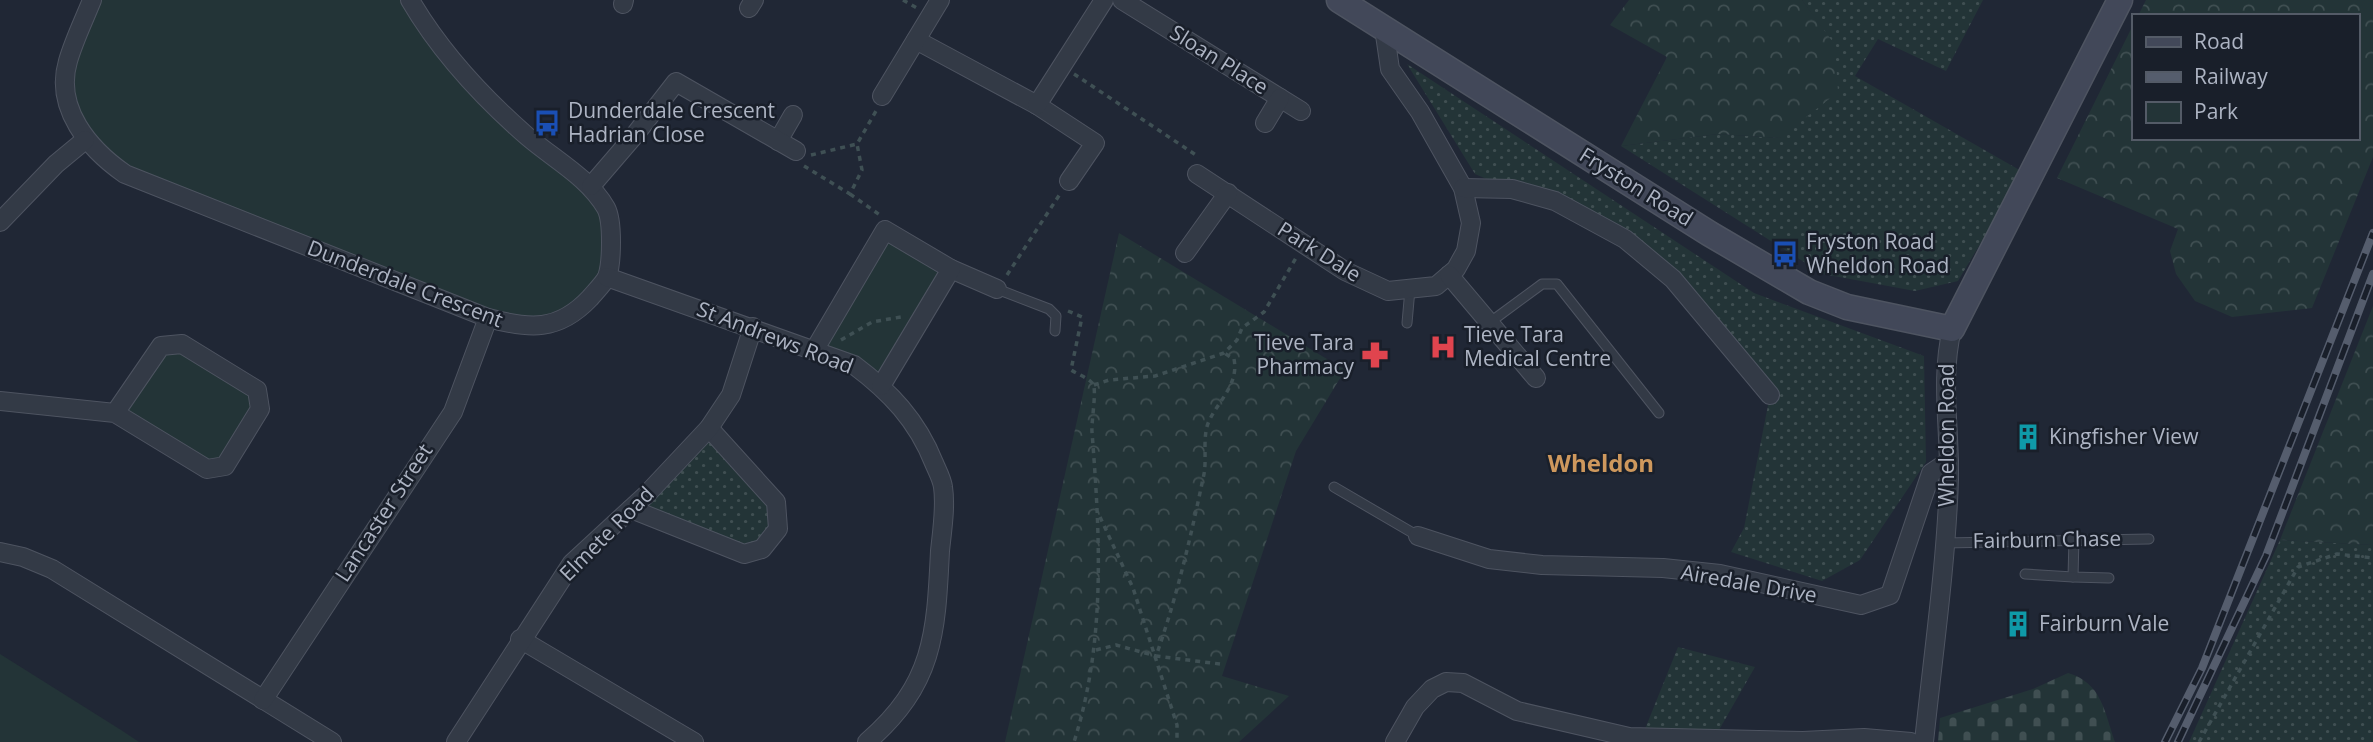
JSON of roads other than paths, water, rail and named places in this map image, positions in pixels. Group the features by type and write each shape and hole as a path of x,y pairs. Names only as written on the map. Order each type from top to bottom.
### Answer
{"street":[{"name":"Dunderdale Crescent","path":"92,0 67,63 66,95 85,140 102,158 125,174 488,318 525,328 546,325 569,315 589,299 607,277"},
{"path":"410,0 427,30 468,80 528,137 591,186 608,211 611,244 607,277"},
{"path":"882,96 940,0"},
{"path":"1037,105 1104,0"},
{"name":"Sloan Place","path":"1122,0 1301,111"},
{"name":"Fryston Road","path":"1339,0 1721,241 1809,292 1847,307 1952,329"},
{"name":"Wheldon Road","path":"1924,742 1945,543 1949,461 1945,372 1952,329 2120,0"},
{"path":"1384,28 1390,68 1420,112 1463,188 1471,223 1466,251 1448,275 1536,379"},
{"path":"916,40 1037,105 1095,143 1069,181"},
{"path":"591,186 676,82 797,154"},
{"name":"Sloan Place","path":"1265,123 1280,98"},
{"path":"778,141 793,115"},
{"path":"0,222 35,184 85,140"},
{"name":"Park Dale","path":"1197,174 1345,271 1388,291 1436,286 1448,275"},
{"path":"1463,188 1512,189 1555,201 1625,239 1673,279 1770,396"},
{"path":"1185,253 1228,193"},
{"path":"820,351 885,230 951,269 997,289"},
{"path":"881,386 951,269"},
{"name":"St Andrews Road","path":"607,277 854,365 904,409 926,442 943,487 937,613 928,660 905,703 866,742"},
{"name":"Lancaster Street","path":"263,699 453,412 488,318"},
{"name":"Elmete Road","path":"456,742 520,639 572,563 631,509 709,428 731,395 752,327"},
{"path":"0,401 115,414 207,468 225,466 260,409 257,390 182,344 161,346 115,414"},
{"path":"631,509 744,554 762,549 778,529 776,502 709,428"},
{"name":"Airedale Drive","path":"1418,536 1489,559 1542,565 1663,568 1720,574 1861,605 1889,595 1931,473 1949,461"},
{"path":"0,552 23,557 52,569 332,742"},
{"path":"520,639 694,742"},
{"path":"1395,742 1415,707 1432,689 1446,682 1463,683 1517,712 1628,740 1803,741 1864,738 1911,742"}],"lane":[{"path":"1489,323 1542,284 1557,284 1659,413"},
{"path":"997,289 1049,309 1056,316 1055,331"},
{"path":"1407,323 1410,289"},
{"path":"1334,487 1418,536"},
{"path":"2073,578 2074,538"},
{"name":"Fairburn Chase","path":"1945,543 2074,538 2149,539"},
{"path":"2025,574 2109,578"}],"railway":[{"path":"2165,742 2202,668 2373,233"},
{"path":"2178,742 2266,556 2373,274"}],"place":[{"name":"Dunderdale Crescent Hadrian Close","path":"547,123"},
{"name":"Fryston Road Wheldon Road","path":"1785,254"},
{"name":"Tieve Tara Medical Centre","path":"1443,347"},
{"name":"Tieve Tara Pharmacy","path":"1375,355"},
{"name":"Kingfisher View","path":"2028,437"},
{"name":"Fairburn Vale","path":"2018,624"}],"district":[{"name":"Wheldon","path":"1601,464"}]}
